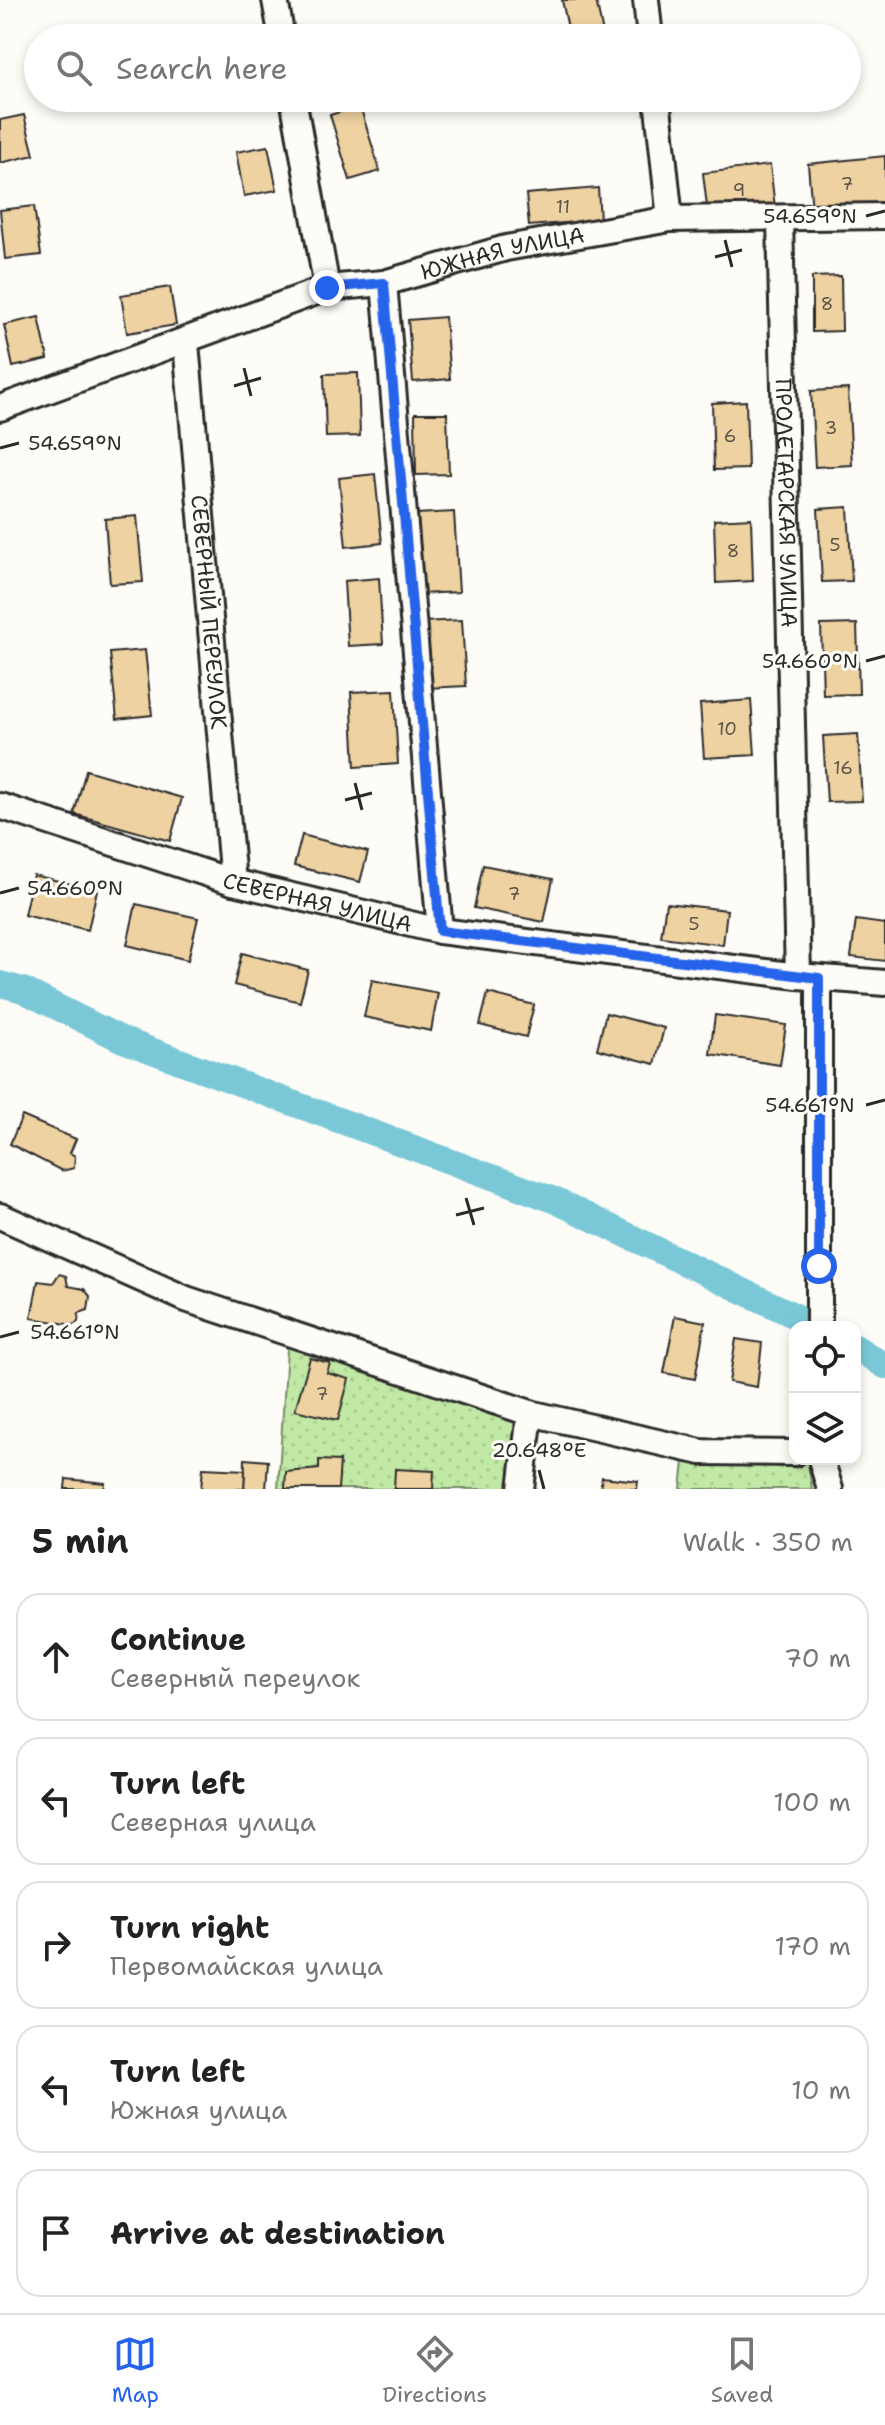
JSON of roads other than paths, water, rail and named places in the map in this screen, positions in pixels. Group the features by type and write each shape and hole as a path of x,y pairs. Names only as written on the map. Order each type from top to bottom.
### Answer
{"street":[{"path":"275,0 279,24"},
{"path":"646,0 649,24"},
{"path":"296,112 327,288"},
{"path":"659,112 670,219"},
{"name":"ЮЖНАЯ УЛИЦА","path":"0,408 186,343 327,288 384,283 506,248 670,219 885,216"},
{"name":"ПРОЛЕТАРСКАЯ УЛИЦА","path":"780,219 808,977"},
{"path":"384,283 440,931"},
{"name":"СЕВЕРНЫЙ ПЕРЕУЛОК","path":"186,343 233,882"},
{"name":"СЕВЕРНАЯ УЛИЦА","path":"0,806 233,882 440,931 808,977 885,983"},
{"path":"808,977 819,1321"},
{"path":"0,1216 186,1299 530,1413 701,1452 789,1453"},
{"path":"521,1489 530,1413"},
{"path":"823,1465 830,1489"}],"waterway":[{"path":"0,984 23,990 123,1040 554,1200 806,1321"},
{"path":"861,1351 885,1366"}]}
